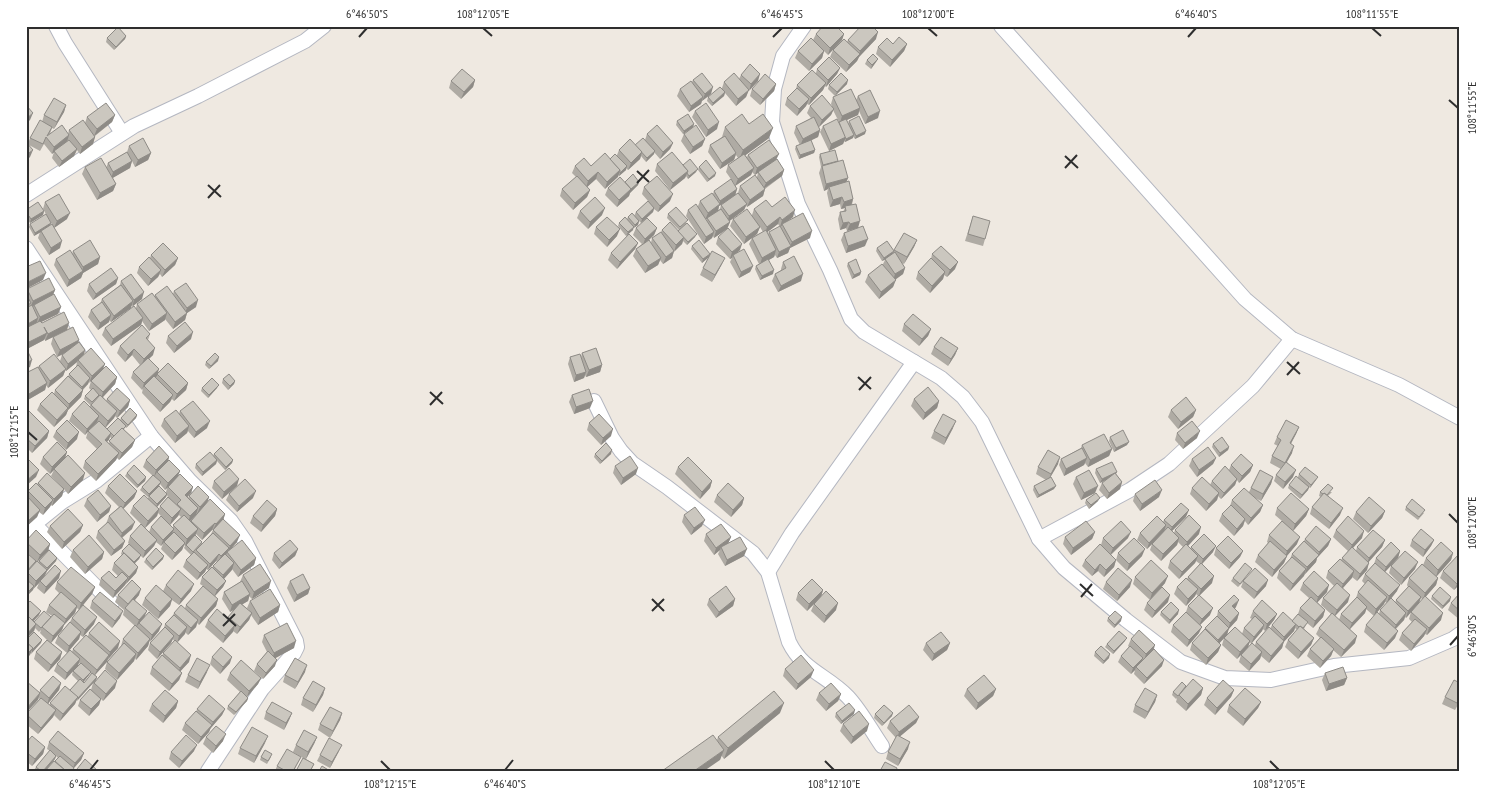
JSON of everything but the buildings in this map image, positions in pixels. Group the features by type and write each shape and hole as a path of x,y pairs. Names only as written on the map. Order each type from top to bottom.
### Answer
{"street":[{"path":"56,26 122,133"},
{"path":"26,195 122,133 305,41 324,26"},
{"path":"804,26 783,56 774,88 772,122 798,204 851,319 864,332 941,378 963,397 982,422 1039,539 1064,568 1126,620 1181,662 1225,678 1271,680 1334,666 1408,658 1453,639 1460,634"},
{"path":"1001,26 1246,299 1292,339 1399,385 1460,418"},
{"path":"29,257 151,436 190,482 231,522 245,541 297,644 290,658 256,698 208,771"},
{"path":"1039,539 1116,498 1169,464 1253,386 1292,339"},
{"path":"768,572 792,533 914,362"},
{"path":"594,401 621,451 632,463 667,486 753,553 768,572 789,642 794,652 808,667 834,684 850,699 882,746"},
{"path":"112,603 30,527 62,502 96,481 151,436"}]}
